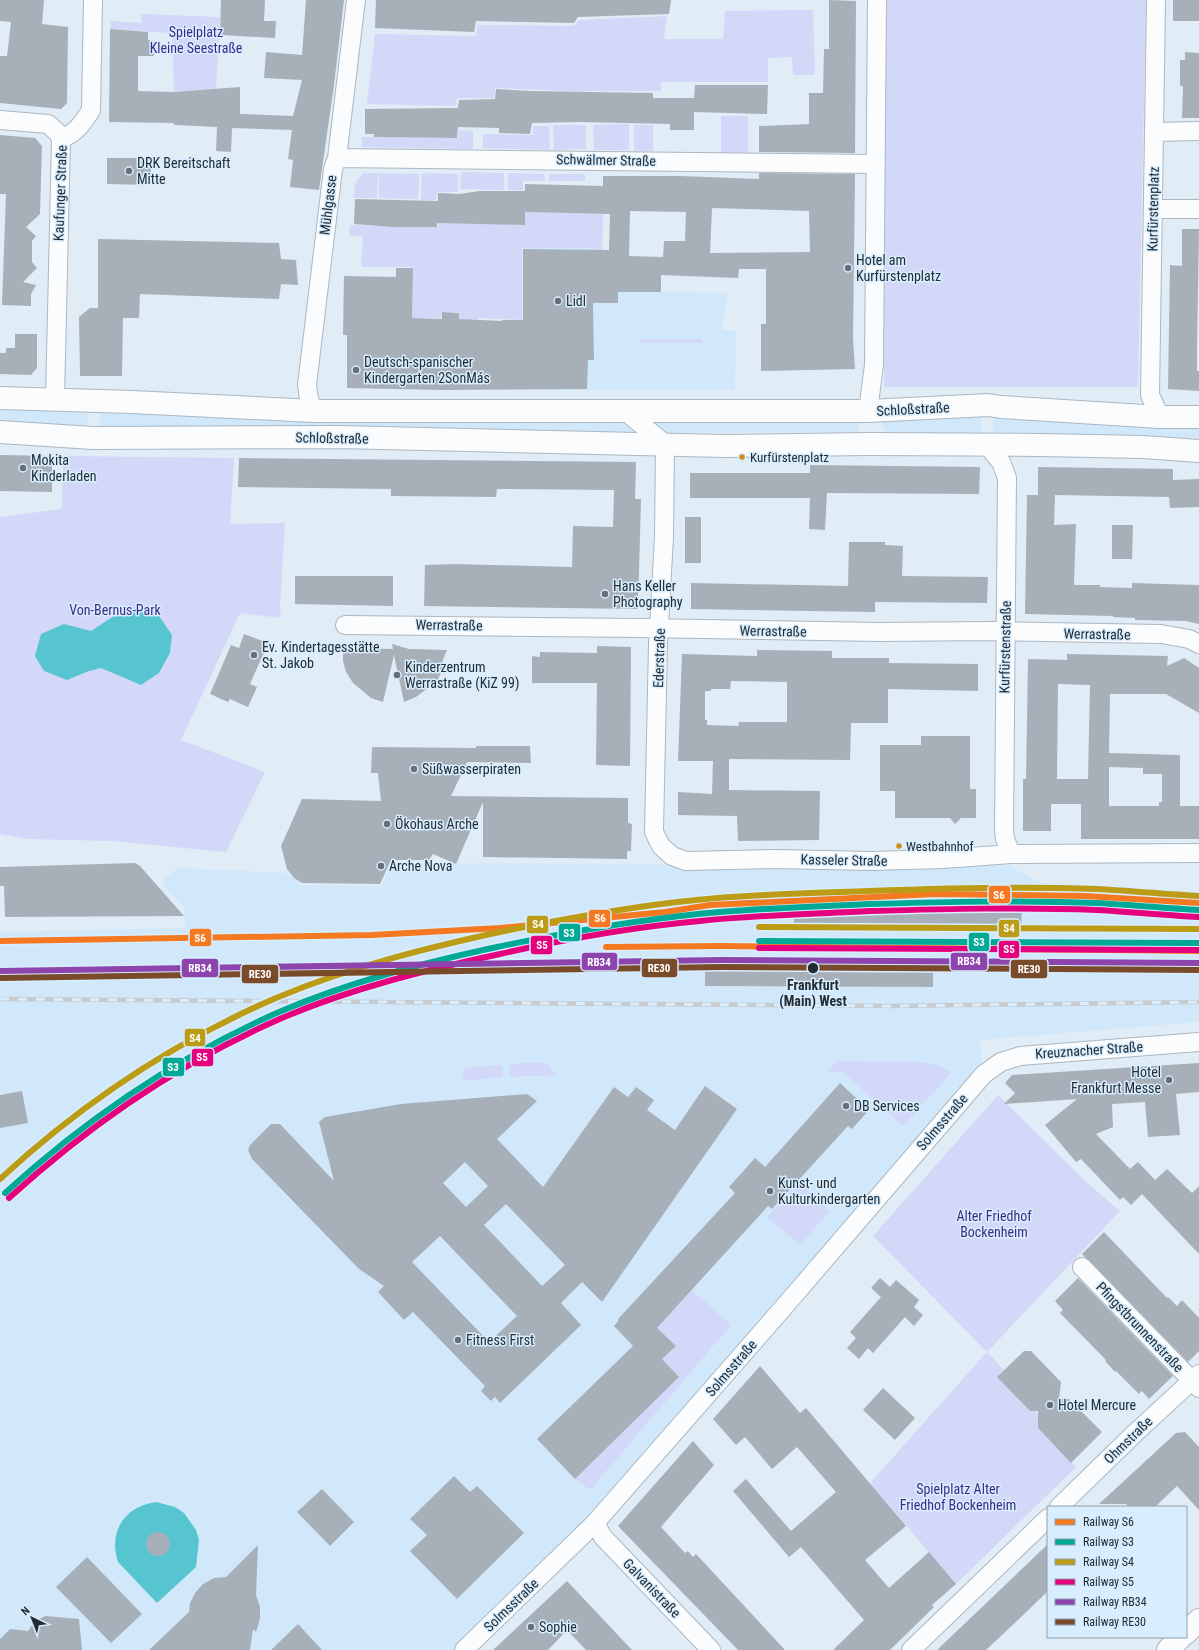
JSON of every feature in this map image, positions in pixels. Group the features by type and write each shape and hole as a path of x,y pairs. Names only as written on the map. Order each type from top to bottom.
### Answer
{"street":[{"name":"Kaufunger Straße","path":"55,399 61,139 72,135 91,110 93,0"},
{"name":"Mühlgasse","path":"314,411 309,399 307,385 333,169 337,158 356,0"},
{"path":"867,444 868,411 874,364 878,0"},
{"name":"Kurfürstenplatz","path":"1156,0 1150,395 1160,416"},
{"path":"0,120 48,124 58,133 61,139"},
{"path":"1154,132 1199,131"},
{"name":"Schwälmer Straße","path":"337,158 876,164"},
{"path":"1153,209 1199,209"},
{"name":"Schloßstraße","path":"0,398 55,399 314,411 868,411 988,405 1001,407 1199,417"},
{"path":"626,411 665,444"},
{"name":"Schloßstraße","path":"0,432 94,438 340,437 741,446 986,444 1143,447 1199,451"},
{"name":"Ederstraße","path":"661,846 654,832 659,628 664,537 665,444"},
{"name":"Kurfürstenstraße","path":"986,444 1002,462 1007,478 1004,830 1005,839 1011,854"},
{"name":"Werrastraße","path":"345,625 879,632 1006,631 1161,634 1189,639 1199,644"},
{"name":"Kasseler Straße","path":"661,846 672,856 686,861 775,859 870,861 943,859 1011,854 1199,853"},
{"name":"Kreuznacher Straße","path":"984,1074 1001,1062 1020,1056 1199,1042"},
{"name":"Solmsstraße","path":"464,1650 595,1523 783,1308 984,1074"},
{"name":"Pfingstbrunnenstraße","path":"1082,1267 1197,1381"},
{"name":"Ohmstraße","path":"1060,1506 1134,1434 1197,1381"},
{"path":"911,1650 1047,1519"},
{"name":"Galvanistraße","path":"595,1523 603,1537 711,1650"},
{"path":"1187,1631 1199,1620"},
{"path":"1168,1650 1180,1638"}],"shaded area":[{"path":"522,247 593,248 593,254 619,292 728,293 722,330 736,331 735,390 522,390"},
{"path":"0,403 88,405 87,433 0,427"},
{"path":"101,405 619,415 646,438 100,433"},
{"path":"994,411 1199,419 1199,444 993,432"},
{"path":"982,414 981,432 890,432 885,431 878,416"},
{"path":"646,416 861,416 858,432 675,433 675,440 661,439"},
{"path":"393,863 947,868 1007,865 1053,889 1199,898 1199,1022 979,1040 984,1074 783,1308 464,1650 0,1650 0,932 185,928 184,907 161,883 177,868 287,873 302,885 381,886"}],"green space":[{"path":"886,0 1146,0 1138,387 884,387"},
{"path":"813,10 815,75 793,75 792,57 768,58 768,82 661,82 661,91 569,91 495,88 494,98 457,98 456,106 367,104 375,34 476,36 477,25 574,26 579,20 667,16 664,39 723,39 725,11"},
{"name":"Spielplatz Kleine Seestraße","path":"141,14 220,17 216,89 174,92 172,33 110,29 111,21 141,23"},
{"path":"721,116 748,116 748,153 721,153"},
{"path":"629,124 629,150 594,150 593,125"},
{"path":"553,125 586,125 586,149 554,150"},
{"path":"634,125 653,125 653,151 634,151"},
{"path":"533,126 549,126 550,150 483,148 483,134 533,135"},
{"path":"459,130 473,131 473,149 362,147 362,137 458,138"},
{"path":"461,172 504,173 504,190 460,189"},
{"path":"364,173 378,173 377,198 353,198 356,181"},
{"path":"379,173 419,174 418,199 379,198"},
{"path":"422,173 458,174 458,192 437,192 436,200 421,200"},
{"path":"508,173 544,174 545,181 523,181 523,190 508,190"},
{"path":"549,174 585,174 585,181 549,181"},
{"path":"525,212 603,214 602,254 593,254 593,248 522,248 522,320 478,318 476,363 460,359 459,312 442,312 441,318 412,318 413,267 361,267 363,236 349,236 350,225 438,227 438,223 525,224"},
{"path":"641,339 702,339 702,343 641,343"},
{"name":"Von-Bernus-Park","path":"63,456 234,458 230,524 285,523 280,607 281,618 240,613 181,740 265,772 226,852 112,841 28,839 0,834 0,517 62,509"},
{"path":"837,1061 921,1062 937,1065 952,1072 903,1126 843,1072 827,1072"},
{"path":"543,1062 548,1064 556,1075 510,1077 510,1064"},
{"path":"502,1065 503,1077 463,1081 462,1073 466,1067"},
{"name":"Alter Friedhof Bockenheim","path":"998,1095 1083,1179 1120,1211 987,1352 873,1236"},
{"path":"798,1182 830,1211 800,1245 767,1217"},
{"path":"692,1290 731,1325 590,1490 575,1479 679,1377 662,1359 676,1346 657,1328"},
{"name":"Spielplatz Alter Friedhof Bockenheim","path":"987,1352 1004,1370 1000,1374 1000,1380 1030,1411 1035,1411 1043,1418 1038,1428 1076,1467 956,1584 870,1483"}],"water":[{"path":"126,608 145,608 159,616 172,635 170,653 159,673 141,685 101,668 67,680 44,671 35,656 41,634 64,624 91,631"},
{"path":"156,1502 175,1507 184,1513 196,1530 199,1540 196,1567 157,1603 118,1562 115,1551 117,1530 122,1522 136,1509 145,1504"}],"building":[{"path":"0,0 44,0 42,24 68,27 67,103 61,109 0,103 0,56 7,56 11,22 0,21"},
{"path":"221,0 265,0 264,21 276,21 275,38 220,35"},
{"path":"306,0 344,0 319,190 290,187 293,160 288,159 292,130 232,128 231,152 216,151 217,127 175,125 173,123 109,122 110,29 148,32 148,40 154,41 154,56 138,56 138,91 174,92 240,87 240,114 293,116 302,80 264,78 266,52 302,55"},
{"path":"376,0 671,0 669,14 578,17 574,23 476,21 474,32 375,28"},
{"path":"829,0 856,1 855,153 759,152 759,126 809,124 809,93 823,93 824,49 829,49"},
{"path":"1173,0 1199,0 1199,21 1173,21"},
{"path":"1185,52 1199,53 1199,118 1182,118 1183,86 1180,86 1180,60 1185,60"},
{"path":"695,85 768,85 767,114 694,112 694,130 670,130 670,124 581,122 532,123 530,134 499,133 499,128 458,127 457,138 374,137 374,134 365,134 365,109 458,108 459,100 495,99 496,89 653,93 653,98 694,98"},
{"path":"0,135 35,138 42,146 40,214 26,227 36,236 32,241 32,262 37,268 23,282 36,285 31,294 31,306 2,305 6,194 0,194"},
{"name":"DRK Bereitschaft Mitte","path":"107,158 151,158 151,185 107,184"},
{"path":"759,173 855,174 853,338 855,369 761,371 761,324 766,324 766,269 739,269 738,278 661,275 661,292 618,292 618,303 593,303 594,360 588,360 587,389 442,390 347,388 347,335 343,335 344,276 396,277 396,268 413,268 412,318 442,319 442,312 459,313 459,319 502,321 523,320 523,249 609,250 610,214 525,212 525,225 437,223 437,227 393,227 354,224 355,199 438,201 438,193 459,194 480,191 525,191 525,184 603,186 603,176 680,176 759,179","holes":["712,208 809,211 810,252 710,253","630,211 686,212 685,241 664,241 663,257 629,256"]},
{"path":"1182,229 1199,229 1197,371 1199,371 1199,391 1168,389 1170,265 1182,266"},
{"path":"98,239 279,243 281,259 296,260 298,285 281,284 279,299 140,294 139,318 123,318 122,376 80,376 79,317 90,308 98,308"},
{"path":"15,334 37,334 37,368 31,375 0,374 0,353 6,353 6,348 15,348"},
{"path":"0,455 52,456 52,492 0,491"},
{"path":"239,458 636,462 635,499 641,499 638,609 424,606 425,565 456,564 572,567 573,526 613,527 614,490 497,489 496,497 391,496 391,489 238,487"},
{"path":"810,465 980,467 979,494 827,493 825,530 809,529 810,498 690,498 690,473 810,473"},
{"path":"1038,467 1173,469 1173,480 1199,479 1199,507 1170,508 1169,497 1055,495 1054,525 1076,524 1074,585 1100,585 1100,587 1132,588 1132,583 1199,585 1199,624 1186,621 1135,620 1135,618 1113,616 1025,614 1027,495 1038,495"},
{"path":"685,517 701,517 701,563 685,563"},
{"path":"1112,525 1133,525 1132,559 1112,559"},
{"path":"849,542 885,542 885,545 903,546 902,576 988,577 987,603 875,602 875,612 691,609 691,583 848,586"},
{"path":"295,576 393,576 393,606 295,604"},
{"path":"244,634 268,643 250,684 257,687 248,707 230,699 228,702 210,694 231,645 239,648"},
{"path":"392,644 409,649 447,650 442,662 446,663 437,681 416,697 404,702 394,655 383,702 371,698 353,683 346,672 343,661 343,648 393,649"},
{"path":"597,646 631,647 630,766 596,765 597,683 532,683 532,656 540,657 540,652 597,653"},
{"path":"757,650 832,651 832,658 889,658 889,663 978,664 978,691 888,689 888,723 851,723 850,760 729,759 729,790 820,791 819,840 738,841 737,816 678,815 678,792 712,794 713,761 678,761 682,654 757,656","holes":["731,681 787,682 787,722 739,722 738,726 707,725 707,720 705,720 705,691 711,691 711,689 730,689"]},
{"path":"1067,654 1168,656 1167,666 1184,658 1199,668 1199,713 1166,694 1110,694 1109,753 1180,755 1180,806 1199,806 1199,839 1081,839 1081,804 1051,804 1051,831 1023,831 1023,779 1026,779 1028,659 1067,660","holes":["1058,684 1090,685 1088,779 1057,779","1109,767 1143,768 1143,774 1162,774 1162,802 1159,802 1159,806 1109,806"]},
{"path":"921,736 970,736 970,789 976,789 976,818 961,818 955,824 950,818 895,818 895,791 880,791 880,745 921,745"},
{"name":"Ökohaus Arche","path":"476,746 530,746 531,763 467,762 451,796 628,798 628,823 632,824 631,851 627,851 627,859 483,857 483,802 456,864 433,854 429,860 391,860 380,884 302,883 294,878 287,869 281,846 302,799 381,801 378,773 371,773 372,747 476,748"},
{"path":"135,863 140,866 184,916 5,917 4,886 0,886 0,867"},
{"path":"1022,903 1021,930 794,929 794,905"},
{"path":"705,967 933,968 933,987 705,986"},
{"path":"1199,1063 1199,1092 1176,1094 1180,1135 1148,1137 1145,1102 1112,1104 1113,1127 1096,1134 1130,1169 1138,1162 1155,1180 1167,1169 1192,1193 1199,1186 1199,1254 1142,1194 1131,1205 1123,1197 1120,1200 1081,1159 1076,1162 1045,1125 1077,1099 1004,1104 1015,1093 1005,1083 1012,1075"},
{"path":"840,1083 869,1110 852,1129 848,1126 772,1209 768,1206 657,1328 676,1346 662,1359 679,1377 575,1479 537,1439 633,1346 614,1326 619,1320 618,1319 735,1193 729,1187 755,1158 765,1167"},
{"path":"705,1086 737,1109 602,1302 582,1282 561,1303 581,1325 500,1403 495,1397 491,1401 481,1391 485,1386 413,1312 404,1320 378,1292 384,1286 359,1269 252,1159 248,1150 250,1145 271,1124 280,1124 334,1181 319,1122 325,1117 401,1104 527,1094 537,1101 497,1139 543,1187 614,1087 628,1097 636,1087 654,1100 647,1110 675,1130","holes":["465,1162 488,1186 466,1207 443,1183","506,1204 565,1265 542,1286 484,1225","440,1236 517,1316 489,1342 412,1262"]},
{"path":"22,1091 28,1123 0,1128 0,1095"},
{"path":"1104,1232 1167,1298 1168,1297 1177,1306 1182,1300 1199,1318 1199,1351 1188,1362 1082,1254"},
{"path":"880,1278 890,1287 896,1280 919,1300 914,1307 923,1315 914,1326 905,1317 873,1353 868,1348 859,1359 847,1348 856,1338 850,1332 881,1297 871,1288"},
{"path":"1078,1278 1173,1376 1149,1399 1142,1391 1139,1394 1116,1371 1115,1372 1105,1361 1106,1360 1060,1313 1063,1310 1055,1301"},
{"name":"Hotel Mercure","path":"1024,1351 1031,1351 1061,1382 1059,1399 1069,1399 1102,1432 1071,1463 1038,1428 1038,1411 1030,1411 997,1377"},
{"path":"760,1366 800,1413 806,1408 906,1526 865,1560 889,1588 929,1552 956,1584 932,1605 934,1607 890,1650 833,1650 864,1620 801,1547 789,1557 733,1491 746,1479 791,1531 836,1492 797,1447 772,1469 745,1437 736,1445 713,1419"},
{"path":"883,1388 915,1418 895,1440 863,1410"},
{"name":"Hotel Mercure","path":"1185,1432 1199,1447 1199,1510 1177,1486 1156,1506 1099,1504 1176,1433"},
{"path":"693,1441 714,1465 661,1527 685,1553 688,1551 693,1557 696,1554 785,1650 738,1650 618,1526"},
{"path":"454,1476 470,1492 477,1486 524,1533 457,1599 410,1551 427,1535 410,1519"},
{"path":"322,1489 354,1522 330,1546 297,1512"},
{"path":"158,1532 163,1533 169,1539 169,1549 163,1555 158,1556 153,1555 147,1549 146,1544 147,1539 153,1533"},
{"path":"258,1545 256,1595 260,1607 260,1619 256,1632 253,1629 250,1650 149,1650 189,1612 190,1603 195,1593 203,1584 214,1578 226,1577"},
{"path":"1047,1545 1047,1592 1019,1619 986,1650 937,1650"},
{"path":"87,1557 142,1614 111,1643 56,1587"},
{"path":"567,1581 632,1650 586,1650 567,1630 548,1650 493,1650"},
{"path":"46,1616 79,1619 82,1650 0,1650 0,1639 10,1629 28,1631 36,1620"},
{"path":"298,1624 322,1650 271,1650"}],"railway":[{"path":"0,999 891,1006 1199,1002"}],"rail line":[{"name":"S4","path":"0,1179 31,1151 96,1100 130,1077 201,1034 276,998 334,976 453,942 605,912 673,902 739,896 954,888 1068,888 1199,896"},
{"name":"S6","path":"0,941 372,935 500,928 665,912 710,905 936,894 1085,896 1199,903"},
{"name":"S3","path":"5,1193 100,1115 169,1070 241,1030 279,1012 332,991 386,974 469,953 597,928 648,920 741,910 869,904 1012,901 1097,903 1199,910"},
{"name":"S5","path":"9,1198 104,1120 138,1097 208,1054 245,1035 308,1007 362,989 445,967 600,934 742,917 870,911 1012,908 1097,910 1198,917"},
{"name":"S4","path":"759,927 1199,929"},
{"name":"S3","path":"759,941 1199,943"},
{"name":"S6","path":"606,947 721,946 1199,951"},
{"name":"S5","path":"759,948 1199,950"},
{"name":"RB34","path":"0,971 721,960 1199,963"},
{"name":"RE30","path":"0,978 721,967 1199,970"}],"place":[{"name":"DRK Bereitschaft Mitte","path":"129,171"},
{"name":"Hotel am Kurfürstenplatz","path":"848,268"},
{"name":"Lidl","path":"558,301"},
{"name":"Deutsch-spanischer Kindergarten 2SonMás","path":"356,370"},
{"name":"Kurfürstenplatz","path":"742,457"},
{"name":"Mokita Kinderladen","path":"23,468"},
{"name":"Hans Keller Photography","path":"605,594"},
{"name":"Ev. Kindertagesstätte St. Jakob","path":"254,655"},
{"name":"Kinderzentrum Werrastraße (KiZ 99)","path":"397,675"},
{"name":"Süßwasserpiraten","path":"414,769"},
{"name":"Ökohaus Arche","path":"387,824"},
{"name":"Westbahnhof","path":"899,846"},
{"name":"Arche Nova","path":"381,866"},
{"name":"Frankfurt (Main) West","path":"813,968"},
{"name":"Hotel Frankfurt Messe","path":"1169,1080"},
{"name":"DB Services","path":"846,1106"},
{"name":"Kunst- und Kulturkindergarten","path":"770,1191"},
{"name":"Fitness First","path":"458,1340"},
{"name":"Hotel Mercure","path":"1050,1405"},
{"name":"Sophie","path":"531,1627"}]}
